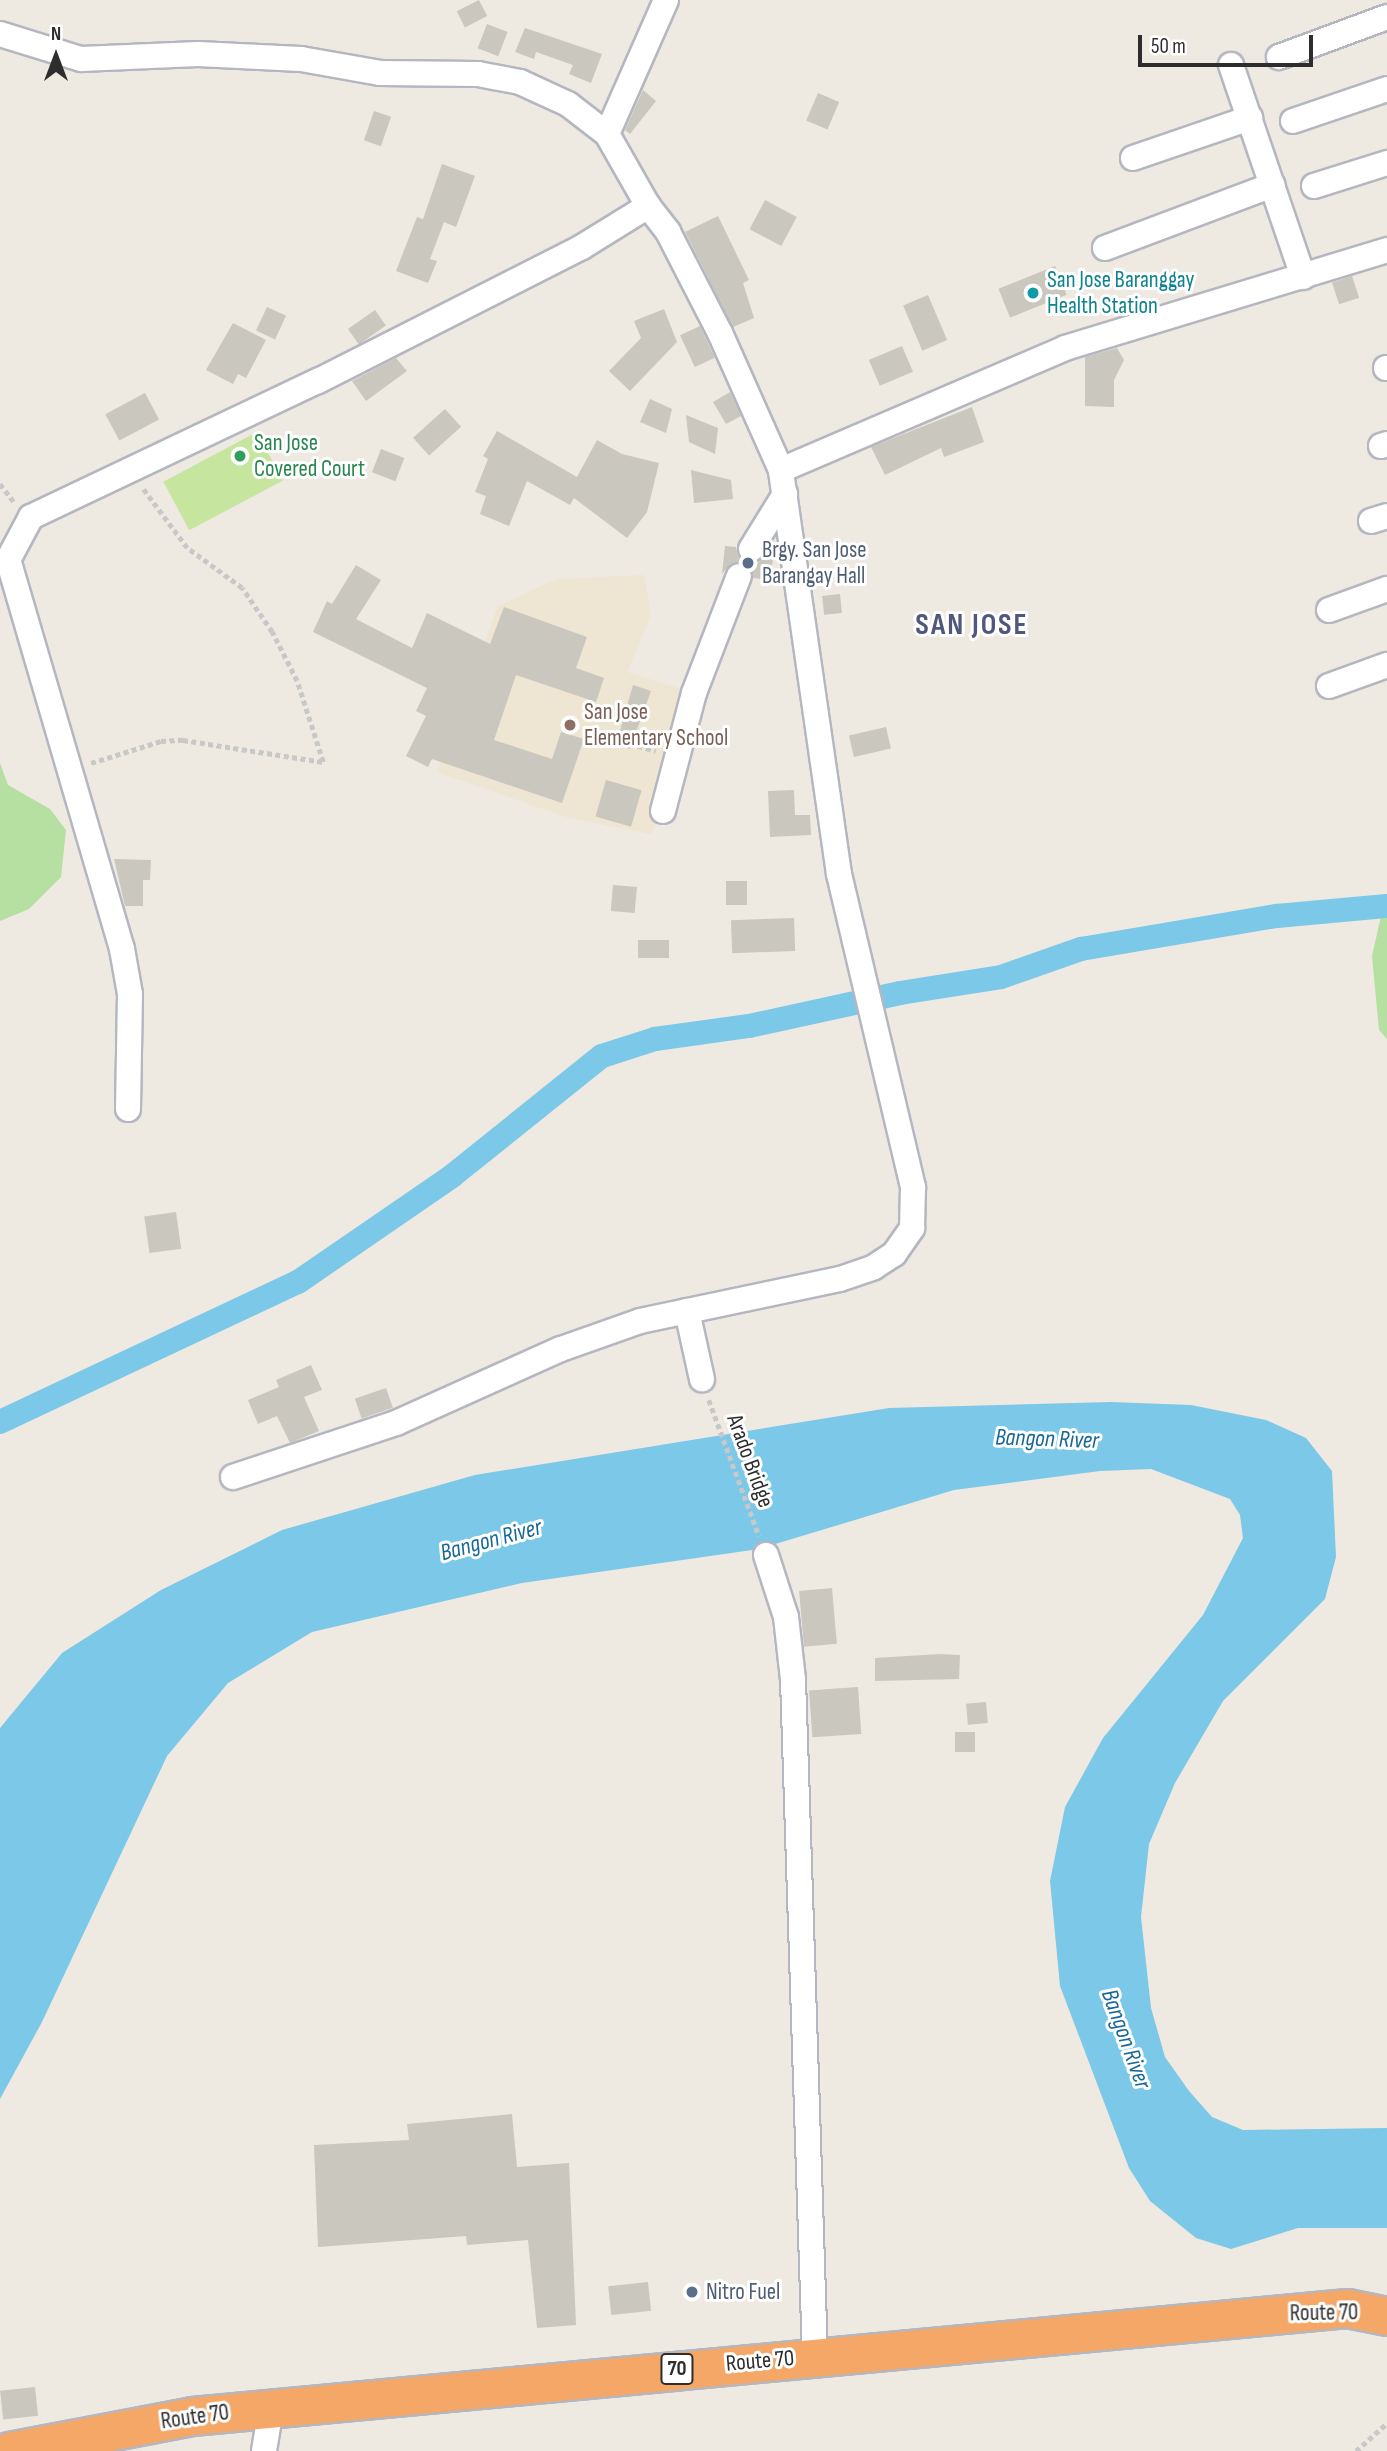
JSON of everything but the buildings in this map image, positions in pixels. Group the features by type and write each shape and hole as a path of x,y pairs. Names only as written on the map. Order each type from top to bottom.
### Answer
{"highway":[{"name":"Route 70","path":"9,2451 192,2416 271,2408 1347,2308 1387,2316"}],"street":[{"path":"607,134 666,0"},
{"path":"1279,57 1387,17"},
{"path":"0,34 81,59 198,54 301,59 380,73 488,76 520,82 568,104 607,134 648,206 686,263 783,482 839,874 913,1186 912,1228 906,1240 874,1267 840,1279 640,1321 561,1349 396,1423 233,1477"},
{"path":"1231,65 1303,277"},
{"path":"1293,121 1387,89"},
{"path":"1133,158 1250,118"},
{"path":"1314,186 1387,163"},
{"path":"1105,248 1273,184"},
{"path":"128,1109 130,994 103,875 8,560 31,517 136,470 582,247 648,206"},
{"path":"751,549 783,482 1065,348 1387,250"},
{"path":"663,811 694,692 739,576"},
{"path":"1329,610 1387,589"},
{"path":"1329,686 1387,665"},
{"path":"687,1311 702,1379"},
{"path":"766,1555 786,1617 793,1679 815,2356"},
{"path":"264,2451 271,2408"}],"path":[{"path":"69,765 100,761 161,741 183,740 323,762 297,681 272,632 242,588 187,548 143,490 136,470"},
{"path":"597,734 677,758"},
{"name":"Arado Bridge","path":"702,1379 766,1555"},
{"path":"1356,2451 1387,2423"}],"shaded area":[{"name":"San Jose Elementary School","path":"644,575 651,615 627,672 694,693 663,811 651,834 566,817 437,772 498,606 557,579"}],"green space":[{"name":"San Jose Covered Court","path":"257,432 283,481 189,530 163,482"},
{"path":"0,763 8,785 50,809 66,830 61,877 29,909 0,921"},
{"path":"1386,894 1387,1039 1379,1030 1372,956"}],"water":[{"name":"Bangon River","path":"1111,1402 1191,1405 1266,1420 1306,1438 1332,1471 1336,1557 1325,1599 1223,1701 1175,1783 1149,1844 1141,1917 1151,2008 1165,2057 1189,2091 1212,2117 1243,2130 1387,2128 1387,2228 1298,2228 1231,2249 1196,2238 1150,2201 1129,2168 1060,1986 1050,1881 1065,1807 1103,1738 1203,1615 1243,1538 1240,1515 1230,1499 1151,1469 1100,1471 954,1490 759,1549 522,1583 312,1632 228,1683 167,1756 42,2022 0,2099 0,1728 62,1653 161,1590 282,1530 475,1475 889,1408"}],"waterway":[{"path":"0,1422 298,1282 452,1176 602,1056 655,1039 749,1026 900,993 1001,977 1081,949 1277,916 1387,906"}],"place":[{"name":"San Jose Baranggay Health Station","path":"1033,293"},
{"name":"San Jose Covered Court","path":"240,456"},
{"name":"Brgy. San Jose Barangay Hall","path":"748,563"},
{"name":"San Jose Elementary School","path":"570,725"},
{"name":"Nitro Fuel","path":"692,2292"}],"district":[{"name":"SAN JOSE","path":"972,625"}]}
